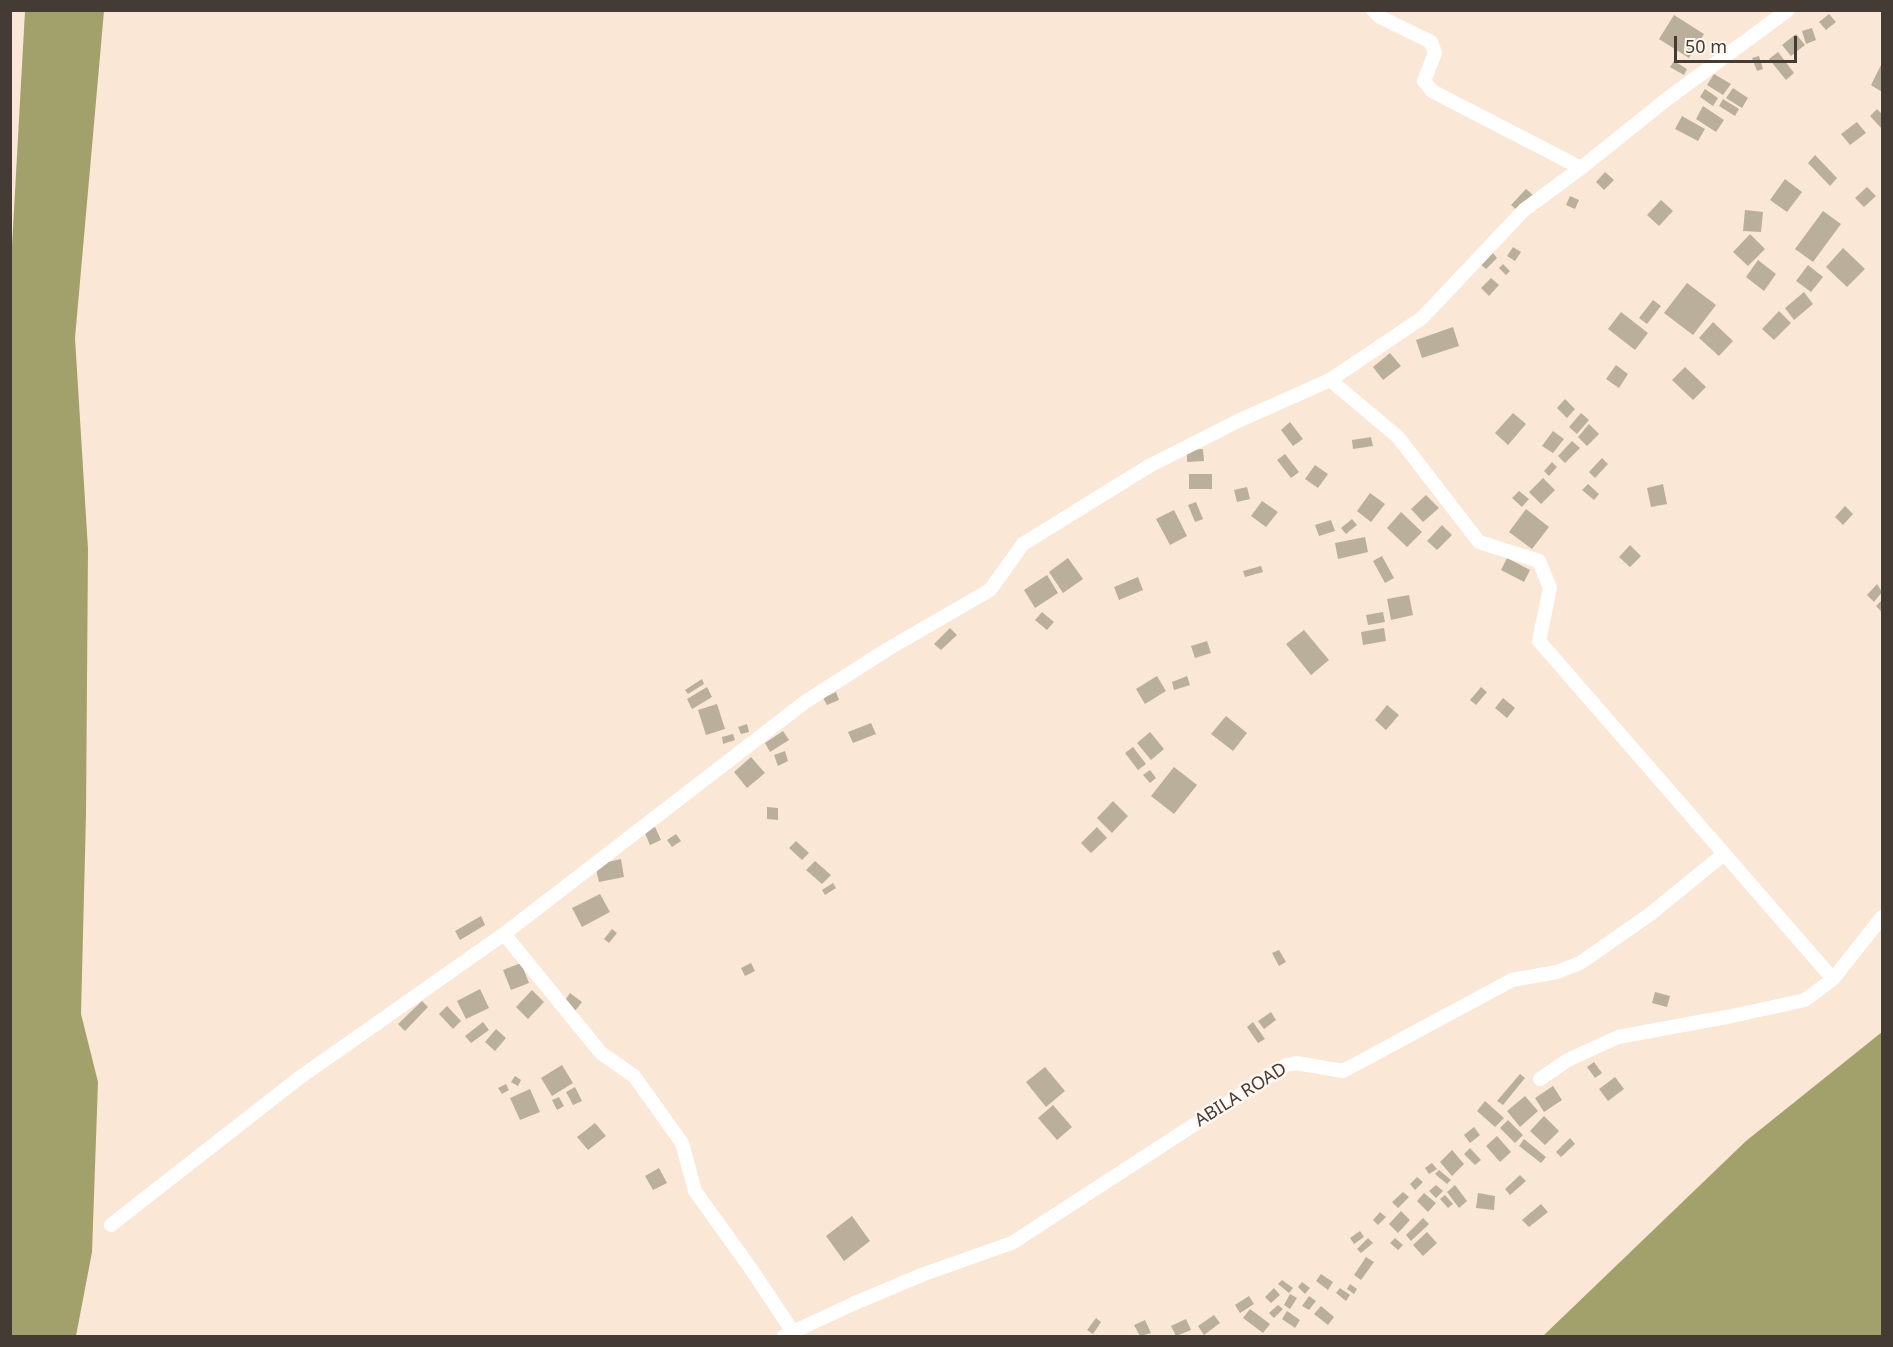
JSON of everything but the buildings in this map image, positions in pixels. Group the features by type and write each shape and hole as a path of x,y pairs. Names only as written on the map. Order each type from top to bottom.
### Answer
{"street":[{"path":"1373,10 1389,22 1431,42 1435,53 1424,81 1432,91 1581,168"},
{"path":"111,1225 298,1078 504,934 805,702 888,649 990,590 1023,544 1149,466 1238,421 1330,380 1422,318 1524,210 1667,99 1788,10"},
{"path":"1330,380 1398,437 1479,542 1539,561 1550,588 1539,640 1833,979"},
{"name":"ABILA ROAD","path":"788,1334 924,1274 1012,1242 1286,1065 1296,1063 1343,1071 1512,980 1557,972 1580,963 1649,915 1724,854"},
{"path":"1540,1079 1569,1060 1618,1036 1732,1016 1805,1000 1833,979 1882,917"},
{"path":"504,934 602,1053 634,1076 682,1143 695,1191 751,1269 788,1334"}],"shaded area":[{"path":"25,11 104,11 75,338 88,549 86,814 81,1014 98,1082 92,1252 76,1336 10,1336 10,282"},
{"path":"1882,1032 1882,1336 1543,1336 1746,1141"}]}
